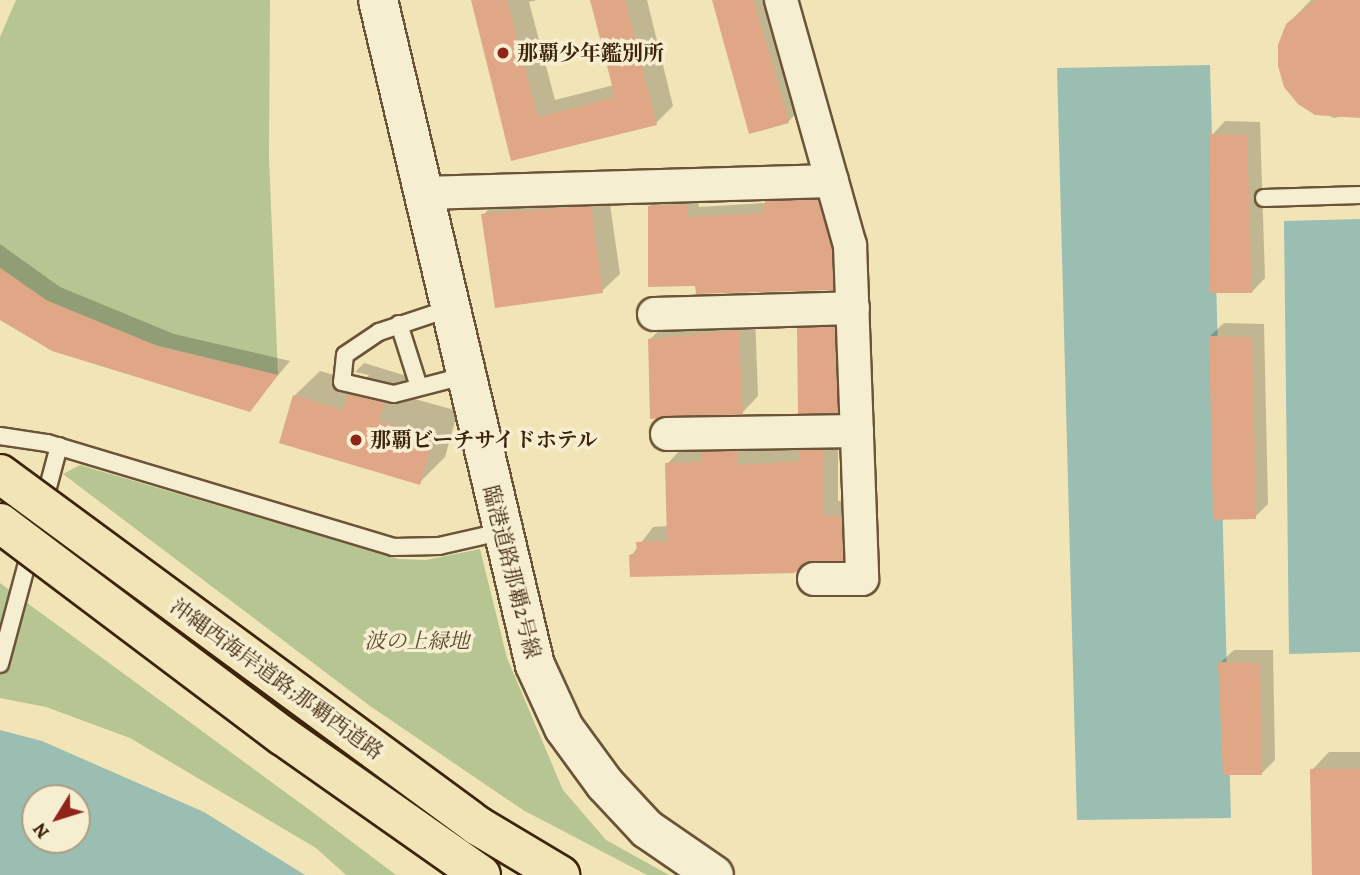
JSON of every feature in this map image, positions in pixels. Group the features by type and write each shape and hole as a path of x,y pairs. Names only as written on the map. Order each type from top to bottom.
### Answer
{"highway":[{"name":"沖縄西海岸道路;那覇西道路","path":"0,474 457,810 560,875"},
{"name":"沖縄西海岸道路;那覇西道路","path":"0,523 294,743 481,875"}],"street":[{"name":"臨港道路那覇2号線","path":"378,0 500,532 535,665 564,728 605,784 647,829 714,875"},
{"path":"780,0 850,246 862,579 814,579"},
{"path":"423,193 832,181"},
{"path":"654,314 853,309"},
{"path":"667,434 857,431"}],"lane":[{"path":"1264,198 1360,195"},
{"path":"449,309 399,324 345,355 342,382 394,394 464,376"},
{"path":"399,324 419,387"},
{"path":"0,436 59,446 393,547 439,546 500,532"},
{"path":"0,664 59,446"}],"green space":[{"path":"16,0 270,0 269,158 278,375 151,344 53,305 0,268 0,37"},
{"name":"波の上緑地","path":"80,465 399,559 426,560 480,549 507,658 563,790 606,840 669,875 647,875 523,810 370,706 63,474"},
{"path":"0,583 396,875 346,875 316,848 130,738 46,707 0,698"}],"water":[{"path":"1210,65 1231,818 1077,820 1057,68"},
{"path":"1360,219 1360,652 1289,654 1284,221"},
{"path":"0,730 42,741 204,812 305,875 0,875"}],"building":[{"name":"那覇少年鑑別所","path":"471,0 507,0 538,117 615,97 590,0 625,0 657,125 511,161"},
{"path":"712,0 754,0 789,123 749,134"},
{"path":"1315,0 1360,0 1360,118 1315,115 1298,104 1284,87 1278,66 1278,45 1286,24"},
{"path":"1210,134 1247,135 1252,293 1209,293"},
{"path":"818,200 832,248 833,290 696,294 695,286 648,287 648,206 688,205 688,217 763,213 765,201"},
{"path":"591,206 603,293 495,308 481,214"},
{"path":"0,268 46,300 160,347 278,375 250,412 52,351 0,320"},
{"path":"835,327 838,413 798,414 797,328"},
{"path":"739,330 743,414 650,419 648,339"},
{"path":"1209,336 1252,337 1256,519 1213,520"},
{"name":"那覇ビーチサイドホテル","path":"347,394 385,403 379,421 434,437 420,485 279,443 293,395 343,410"},
{"path":"799,450 823,450 823,516 838,515 842,521 843,561 813,561 794,573 630,577 629,555 637,552 636,542 667,541 665,463 702,462 702,452 737,451 737,465 799,461"},
{"path":"1218,662 1260,663 1262,775 1223,775"},
{"path":"1310,769 1360,769 1360,875 1312,875"}],"place":[{"name":"那覇少年鑑別所","path":"503,53"},
{"name":"那覇ビーチサイドホテル","path":"356,440"}]}
